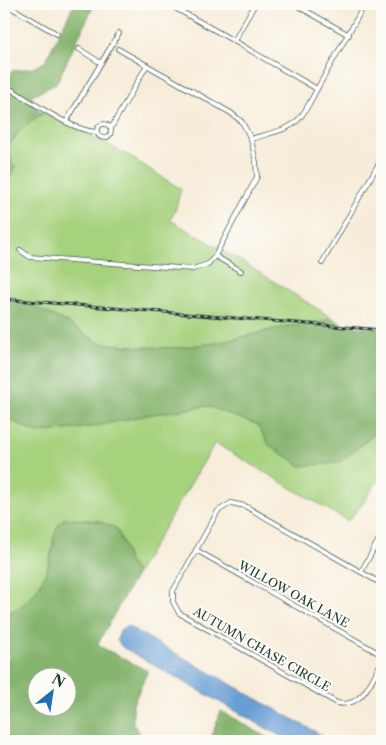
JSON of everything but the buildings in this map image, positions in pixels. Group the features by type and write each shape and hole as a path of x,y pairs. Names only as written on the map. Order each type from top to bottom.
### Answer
{"street":[{"path":"5,4 57,34"},
{"path":"168,4 317,89"},
{"path":"234,41 255,4"},
{"path":"294,4 349,35"},
{"path":"251,139 290,127 302,116 349,35 364,4"},
{"path":"372,4 382,10"},
{"path":"66,122 119,33"},
{"path":"79,49 101,63"},
{"path":"20,250 30,257 193,269 208,264 214,256 257,177 251,139 242,122 231,113 118,49"},
{"path":"4,85 66,122 82,129 97,132 102,137 106,137 110,134 111,128 147,66"},
{"path":"97,132 101,124 108,124 111,128"},
{"path":"322,263 382,158"},
{"path":"214,256 241,271"},
{"name":"AUTUMN CHASE CIRCLE","path":"361,572 245,506 231,503 218,511 173,592 172,602 179,613 337,703 352,703 358,699 382,661"},
{"path":"382,534 361,572 382,584"},
{"name":"WILLOW OAK LANE","path":"196,550 382,656"}],"green space":[{"path":"74,4 98,4 93,7 56,84 31,96 39,111 44,113 23,127 8,148 11,161 16,167 4,186 4,83 12,71 33,68 45,62"},
{"path":"44,113 76,124 97,139 131,157 181,189 175,211 170,220 233,256 332,318 311,325 287,326 222,342 176,348 142,347 99,343 66,322 27,303 4,298 4,186 16,167 11,161 8,148 23,127"},
{"path":"4,298 27,303 66,322 99,343 142,347 176,348 222,342 287,326 311,325 332,318 344,326 382,329 382,427 339,463 301,466 269,445 258,425 207,406 147,415 92,427 37,433 4,417"},
{"path":"207,406 258,425 269,445 359,447 382,427 382,474 364,502 348,521 215,443 137,573 128,561 116,528 99,521 82,519 53,538 49,563 38,587 19,607 4,615 4,417 37,433 92,427 147,415"},
{"path":"65,518 99,521 116,528 128,561 137,573 97,645 148,671 133,704 133,723 145,741 4,741 4,672 9,656 4,649 4,615 25,603 39,585 49,565 58,526"},
{"path":"221,711 273,741 210,741"}],"water":[{"path":"127,626 332,741 289,741 122,647 117,640 120,631"}],"railway":[{"path":"4,299 382,330"}]}
